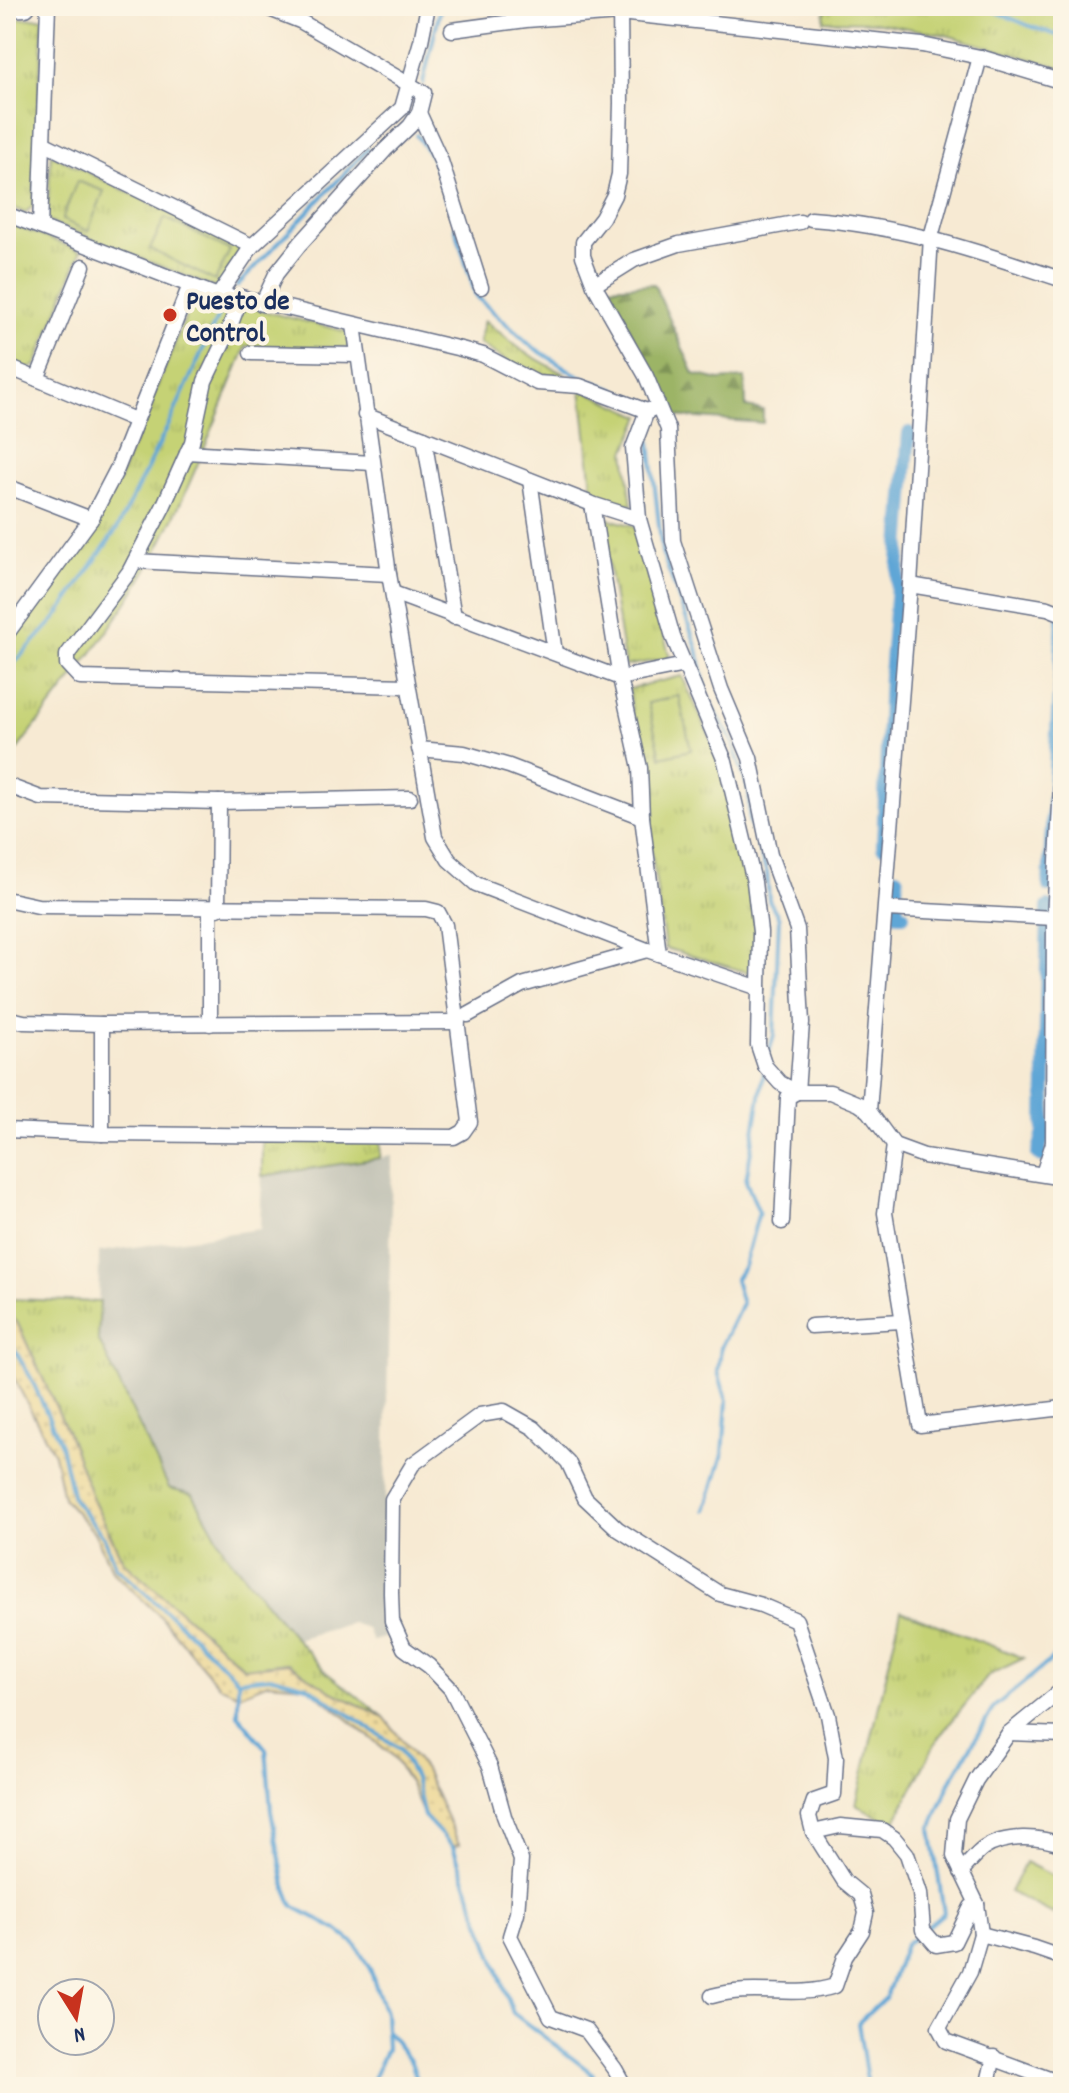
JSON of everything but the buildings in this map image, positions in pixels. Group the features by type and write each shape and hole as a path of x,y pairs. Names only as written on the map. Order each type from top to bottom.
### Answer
{"main road":[{"path":"6,7 25,6"}],"street":[{"path":"40,227 48,6"},
{"path":"262,6 300,21 424,93 419,113 410,126 300,244 276,274 262,304"},
{"path":"218,296 252,246 402,108 428,6"},
{"path":"620,10 619,174 614,195 602,218 583,242 583,256 594,285 646,376 652,409 668,429 673,541 721,689 750,758 770,855 797,929 802,1023 797,1092"},
{"path":"452,30 620,10 758,30 882,40 980,57 1063,82"},
{"path":"869,1111 910,585 931,237 980,57"},
{"path":"419,113 441,161 481,287"},
{"path":"45,144 252,246"},
{"path":"6,214 218,296 241,297 483,355 537,383 580,386 652,409"},
{"path":"594,285 634,260 679,244 806,220 856,222 931,237 1063,280"},
{"path":"37,379 83,266"},
{"path":"8,627 91,519 117,469 190,285"},
{"path":"241,297 205,381 192,442 163,507 135,561 67,655 70,670 80,678 408,686"},
{"path":"354,325 389,574 419,749 435,837 449,860 476,884 653,952 759,988"},
{"path":"251,353 356,355"},
{"path":"6,366 135,420"},
{"path":"652,409 633,448 639,519 673,637 725,761 754,882 760,932 758,1045 765,1066 780,1083 797,1092 830,1092 859,1104 869,1111 894,1145 924,1156 1063,1178"},
{"path":"365,415 592,504 639,519"},
{"path":"424,438 454,617"},
{"path":"187,452 372,463"},
{"path":"530,480 555,653"},
{"path":"6,486 91,519"},
{"path":"592,504 620,678 640,768 653,952"},
{"path":"135,561 389,574"},
{"path":"910,585 1048,608 1063,614"},
{"path":"393,593 620,678 685,665"},
{"path":"419,749 464,753 509,766 642,817"},
{"path":"1043,1174 1053,1143 1054,918 1063,749"},
{"path":"6,785 41,798 219,802 410,798"},
{"path":"210,1024 219,802"},
{"path":"6,899 38,906 426,909 438,912 445,925 463,1019 470,1122 463,1132 454,1137 102,1134 6,1130"},
{"path":"887,909 1054,918"},
{"path":"6,1018 24,1022 102,1024 463,1019 522,985 653,952"},
{"path":"102,1024 102,1134"},
{"path":"782,1222 788,1097 797,1092"},
{"path":"894,1145 885,1213 920,1425 1063,1408"},
{"path":"811,1326 902,1321"},
{"path":"625,2087 586,2030 551,2017 510,1936 517,1913 521,1860 490,1766 451,1689 429,1666 404,1648 392,1621 392,1499 413,1464 480,1415 504,1411 534,1428 568,1462 585,1498 618,1529 720,1594 761,1605 796,1620 828,1715 836,1758 834,1794 814,1801 809,1816 813,1832 844,1881 861,1895 866,1913 862,1931 845,1957 835,1986 818,1992 753,1989 732,1990 712,1996"},
{"path":"1063,1689 1009,1733 976,1780 957,1819 954,1856 977,1904 981,1934 970,1972 939,2028 946,2041 1063,2084"},
{"path":"1009,1733 1063,1735"},
{"path":"813,1832 840,1826 882,1830 894,1838 907,1854 920,1893 923,1930 936,1945 954,1942 971,1907 977,1904"},
{"path":"961,1872 985,1848 1012,1838 1048,1839 1063,1845"},
{"path":"981,1934 1063,1958"},
{"path":"987,2087 994,2057"}],"shaded area":[{"path":"392,1156 383,1592 387,1637 372,1641 367,1628 351,1623 296,1639 227,1555 193,1494 169,1488 98,1339 99,1252 260,1229 262,1176"}],"green space":[{"path":"825,6 1063,6 1063,68 946,35 874,22 824,21"},
{"path":"43,18 33,206 25,213 6,205 6,19"},
{"path":"51,154 241,248 218,289 47,221"},
{"path":"77,181 104,191 88,231 62,220"},
{"path":"165,218 230,250 215,281 150,249"},
{"path":"6,222 81,251 36,365 29,369 6,359"},
{"path":"654,284 694,374 719,380 745,378 746,407 763,410 763,423 673,416 609,287"},
{"path":"195,294 348,332 349,348 246,346 192,477 145,573 99,643 6,764 6,645 93,530 120,478"},
{"path":"484,320 524,352 564,374 530,372 479,343"},
{"path":"581,389 641,416 625,452 632,505 597,494 592,486"},
{"path":"601,517 635,526 670,658 625,666"},
{"path":"682,676 722,764 746,866 756,933 753,974 665,948 629,689"},
{"path":"679,696 691,750 661,757 648,703"},
{"path":"262,1141 381,1141 380,1158 262,1176"},
{"path":"6,1299 100,1302 98,1339 169,1488 193,1494 227,1555 296,1639 327,1673 384,1717 330,1691 288,1663 245,1668 123,1561 17,1322 6,1315"},
{"path":"901,1611 1024,1658 989,1675 938,1738 893,1825 856,1805"},
{"path":"1025,1862 1063,1881 1063,1895 1053,1914 1010,1892"}],"sand":[{"path":"6,1315 17,1322 123,1561 244,1668 288,1663 330,1691 384,1717 425,1770 459,1844 453,1847 424,1816 410,1784 392,1755 307,1686 268,1683 239,1695 219,1686 160,1616 113,1572 94,1532 63,1498 54,1454 6,1363"}],"waterway":[{"path":"423,83 441,6"},
{"path":"982,6 1063,37"},
{"path":"416,135 432,157 446,200"},
{"path":"237,286 368,149"},
{"path":"455,227 476,296 531,346 575,374 642,401 644,405"},
{"path":"6,672 56,618 118,527 223,305"},
{"path":"648,425 662,552 697,648 707,696 732,741 749,792 749,821 767,873 769,900 779,918 774,1035 768,1056"},
{"path":"883,846 890,676 909,433"},
{"path":"1049,886 1063,619"},
{"path":"897,877 898,915 903,915"},
{"path":"1041,1156 1038,1154 1044,1133 1048,907"},
{"path":"706,1510 723,1454 727,1401 718,1372 721,1347 742,1304 735,1280 744,1266 759,1212 746,1181 764,1072"},
{"path":"1055,1161 1063,1165"},
{"path":"6,1335 31,1378 61,1445 73,1499 104,1537 115,1566 238,1680 273,1677 307,1686 400,1749 415,1778 424,1816 453,1847 513,2013 593,2074 593,2087"},
{"path":"927,1927 944,1913 931,1829 949,1784 994,1707 1050,1661 1063,1645"},
{"path":"238,1680 238,1715 266,1749 271,1811 285,1886 293,1906 337,1930 355,1944 370,1969 385,2013 387,2049 369,2087"},
{"path":"865,2087 867,2080 858,2023 886,1997 905,1945 920,1933"},
{"path":"387,2031 411,2062 417,2079 426,2087"}],"place":[{"name":"Puesto de Control","path":"170,315"}]}
